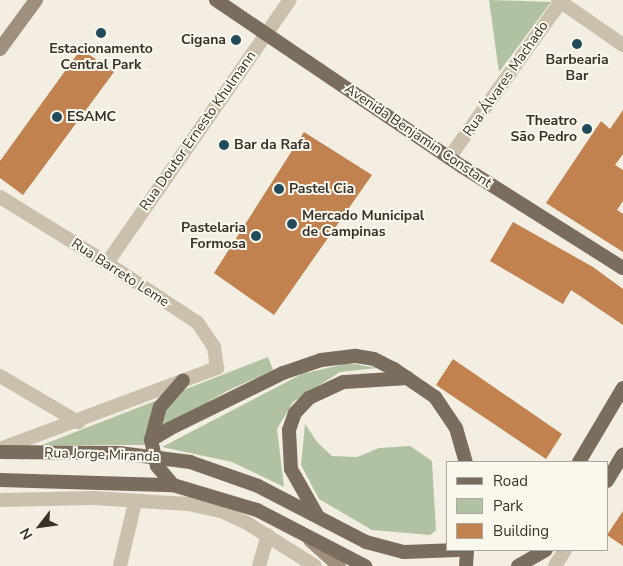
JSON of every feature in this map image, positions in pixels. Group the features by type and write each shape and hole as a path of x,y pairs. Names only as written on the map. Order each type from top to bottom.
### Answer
{"main road":[{"path":"0,49 36,0"},
{"name":"Avenida Benjamin Constant","path":"216,0 450,158 623,268"},
{"path":"152,440 169,429 283,374 338,356 374,359 411,378 448,411 456,428 466,461"},
{"path":"318,516 291,469 289,430 295,413 309,398 344,382 411,378"},
{"path":"173,485 157,466 153,455 152,440 160,407 183,381"},
{"path":"580,461 623,388"},
{"name":"Rua Jorge Miranda","path":"0,451 153,455 227,474 318,516 366,542 404,552 446,550"},
{"path":"608,478 623,454"},
{"name":"Rua Jorge Miranda","path":"0,480 173,485 257,510 365,566"},
{"path":"310,539 339,566"},
{"path":"466,566 467,551"},
{"path":"518,566 544,551"}],"street":[{"name":"Rua Doutor Ernesto Khulmann","path":"107,263 290,0"},
{"path":"560,1 623,45"},
{"name":"Rua Álvares Machado","path":"450,158 560,1"},
{"name":"Rua Barreto Leme","path":"0,197 107,263 198,324 214,347 217,368"},
{"name":"Rua Jorge Miranda","path":"0,451 217,368"},
{"path":"0,376 78,422"},
{"path":"0,500 94,498 188,504 221,512 268,535 315,566"},
{"path":"120,566 135,502"},
{"path":"259,566 268,535"},
{"path":"558,565 564,551"}],"green space":[{"path":"489,0 551,2 499,72"},
{"path":"268,357 273,370 229,390 153,433 144,445 42,445"},
{"path":"349,363 377,368 340,372 293,402 277,429 284,487 232,462 162,447 302,374"},
{"path":"305,424 317,442 332,456 357,457 379,448 410,446 432,461 436,530 430,535 372,530 319,499 301,465"}],"building":[{"name":"ESAMC","path":"81,49 114,72 23,195 0,178 0,161"},
{"path":"623,110 623,154 615,165 623,170 623,201 617,210 623,214 623,252 546,203 601,121 610,129"},
{"name":"Mercado Municipal de Campinas","path":"304,132 372,175 274,315 214,273"},
{"path":"513,222 593,267 623,289 623,325 571,290 563,304 490,261"},
{"path":"453,359 562,434 546,459 436,385"},
{"path":"623,511 623,546 608,536"}],"place":[{"name":"Estacionamento Central Park","path":"101,33"},
{"name":"Cigana","path":"236,40"},
{"name":"Barbearia Bar","path":"577,44"},
{"name":"ESAMC","path":"57,117"},
{"name":"Theatro São Pedro","path":"587,129"},
{"name":"Bar da Rafa","path":"224,145"},
{"name":"Pastel Cia","path":"279,189"},
{"name":"Mercado Municipal de Campinas","path":"292,224"},
{"name":"Pastelaria Formosa","path":"256,236"}]}
